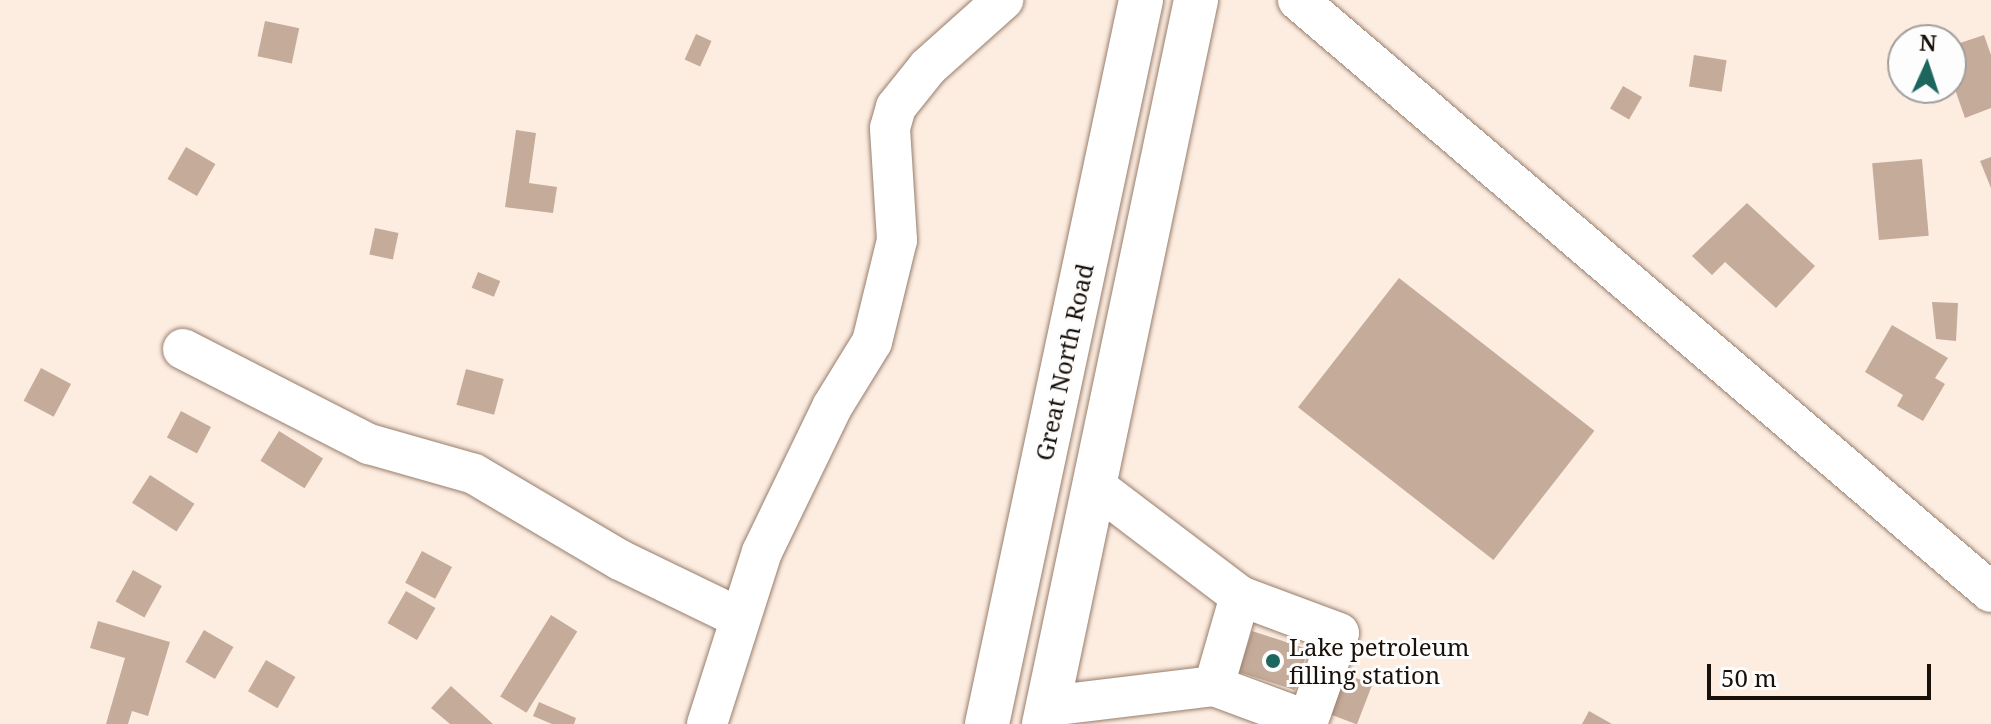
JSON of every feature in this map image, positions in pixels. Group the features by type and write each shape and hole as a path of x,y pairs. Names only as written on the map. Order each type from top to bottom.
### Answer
{"highway":[{"name":"Great North Road","path":"987,724 1141,0"},
{"path":"1046,715 1196,0"}],"street":[{"path":"707,724 740,618 788,494 872,342 897,240 890,128 896,107 928,67 1003,0"},
{"path":"1298,0 1991,592"},
{"path":"183,349 369,444 474,474 620,560 740,618"},
{"path":"1046,715 1214,686 1308,721 1339,633 1240,596 1094,485"},
{"path":"1214,686 1240,596"}],"building":[{"path":"265,21 299,28 292,63 258,56"},
{"path":"696,34 712,41 700,66 685,60"},
{"path":"1984,35 1991,55 1991,108 1965,118 1960,104 1967,104 1967,41"},
{"path":"1694,55 1727,60 1722,92 1689,87"},
{"path":"1623,86 1642,97 1629,120 1610,109"},
{"path":"516,130 536,133 529,183 557,187 553,213 505,207"},
{"path":"186,147 215,164 197,196 168,179"},
{"path":"1991,157 1991,188 1980,161"},
{"path":"1922,159 1929,236 1879,240 1872,163"},
{"path":"1747,203 1815,266 1776,308 1725,262 1712,275 1692,256"},
{"path":"375,228 398,233 393,259 369,254"},
{"path":"478,272 500,281 494,297 472,288"},
{"path":"1399,278 1594,431 1493,560 1298,407"},
{"path":"1932,302 1958,303 1956,341 1936,339"},
{"path":"1892,325 1948,358 1935,378 1945,384 1923,421 1897,406 1903,395 1865,372"},
{"path":"41,368 71,384 54,417 24,401"},
{"path":"466,369 504,379 494,415 456,405"},
{"path":"181,411 211,427 197,453 167,437"},
{"path":"279,431 323,459 305,488 260,461"},
{"path":"150,475 194,504 176,532 132,503"},
{"path":"422,551 452,567 435,599 405,583"},
{"path":"133,570 162,586 144,617 116,601"},
{"path":"406,591 435,608 417,640 388,623"},
{"path":"551,615 577,631 526,713 500,696"},
{"path":"98,621 170,642 148,716 132,711 128,724 106,724 125,658 90,648"},
{"path":"204,630 233,647 215,679 186,662"},
{"name":"Lake petroleum filling station","path":"1252,631 1308,649 1295,690 1239,672"},
{"path":"266,660 295,677 277,708 248,691"},
{"path":"1335,670 1372,684 1357,724 1320,710"},
{"path":"451,686 493,724 450,724 431,708"},
{"path":"539,702 576,718 574,724 552,724 533,716"},
{"path":"1589,711 1612,724 1582,724"}],"place":[{"name":"Lake petroleum filling station","path":"1273,661"}]}
